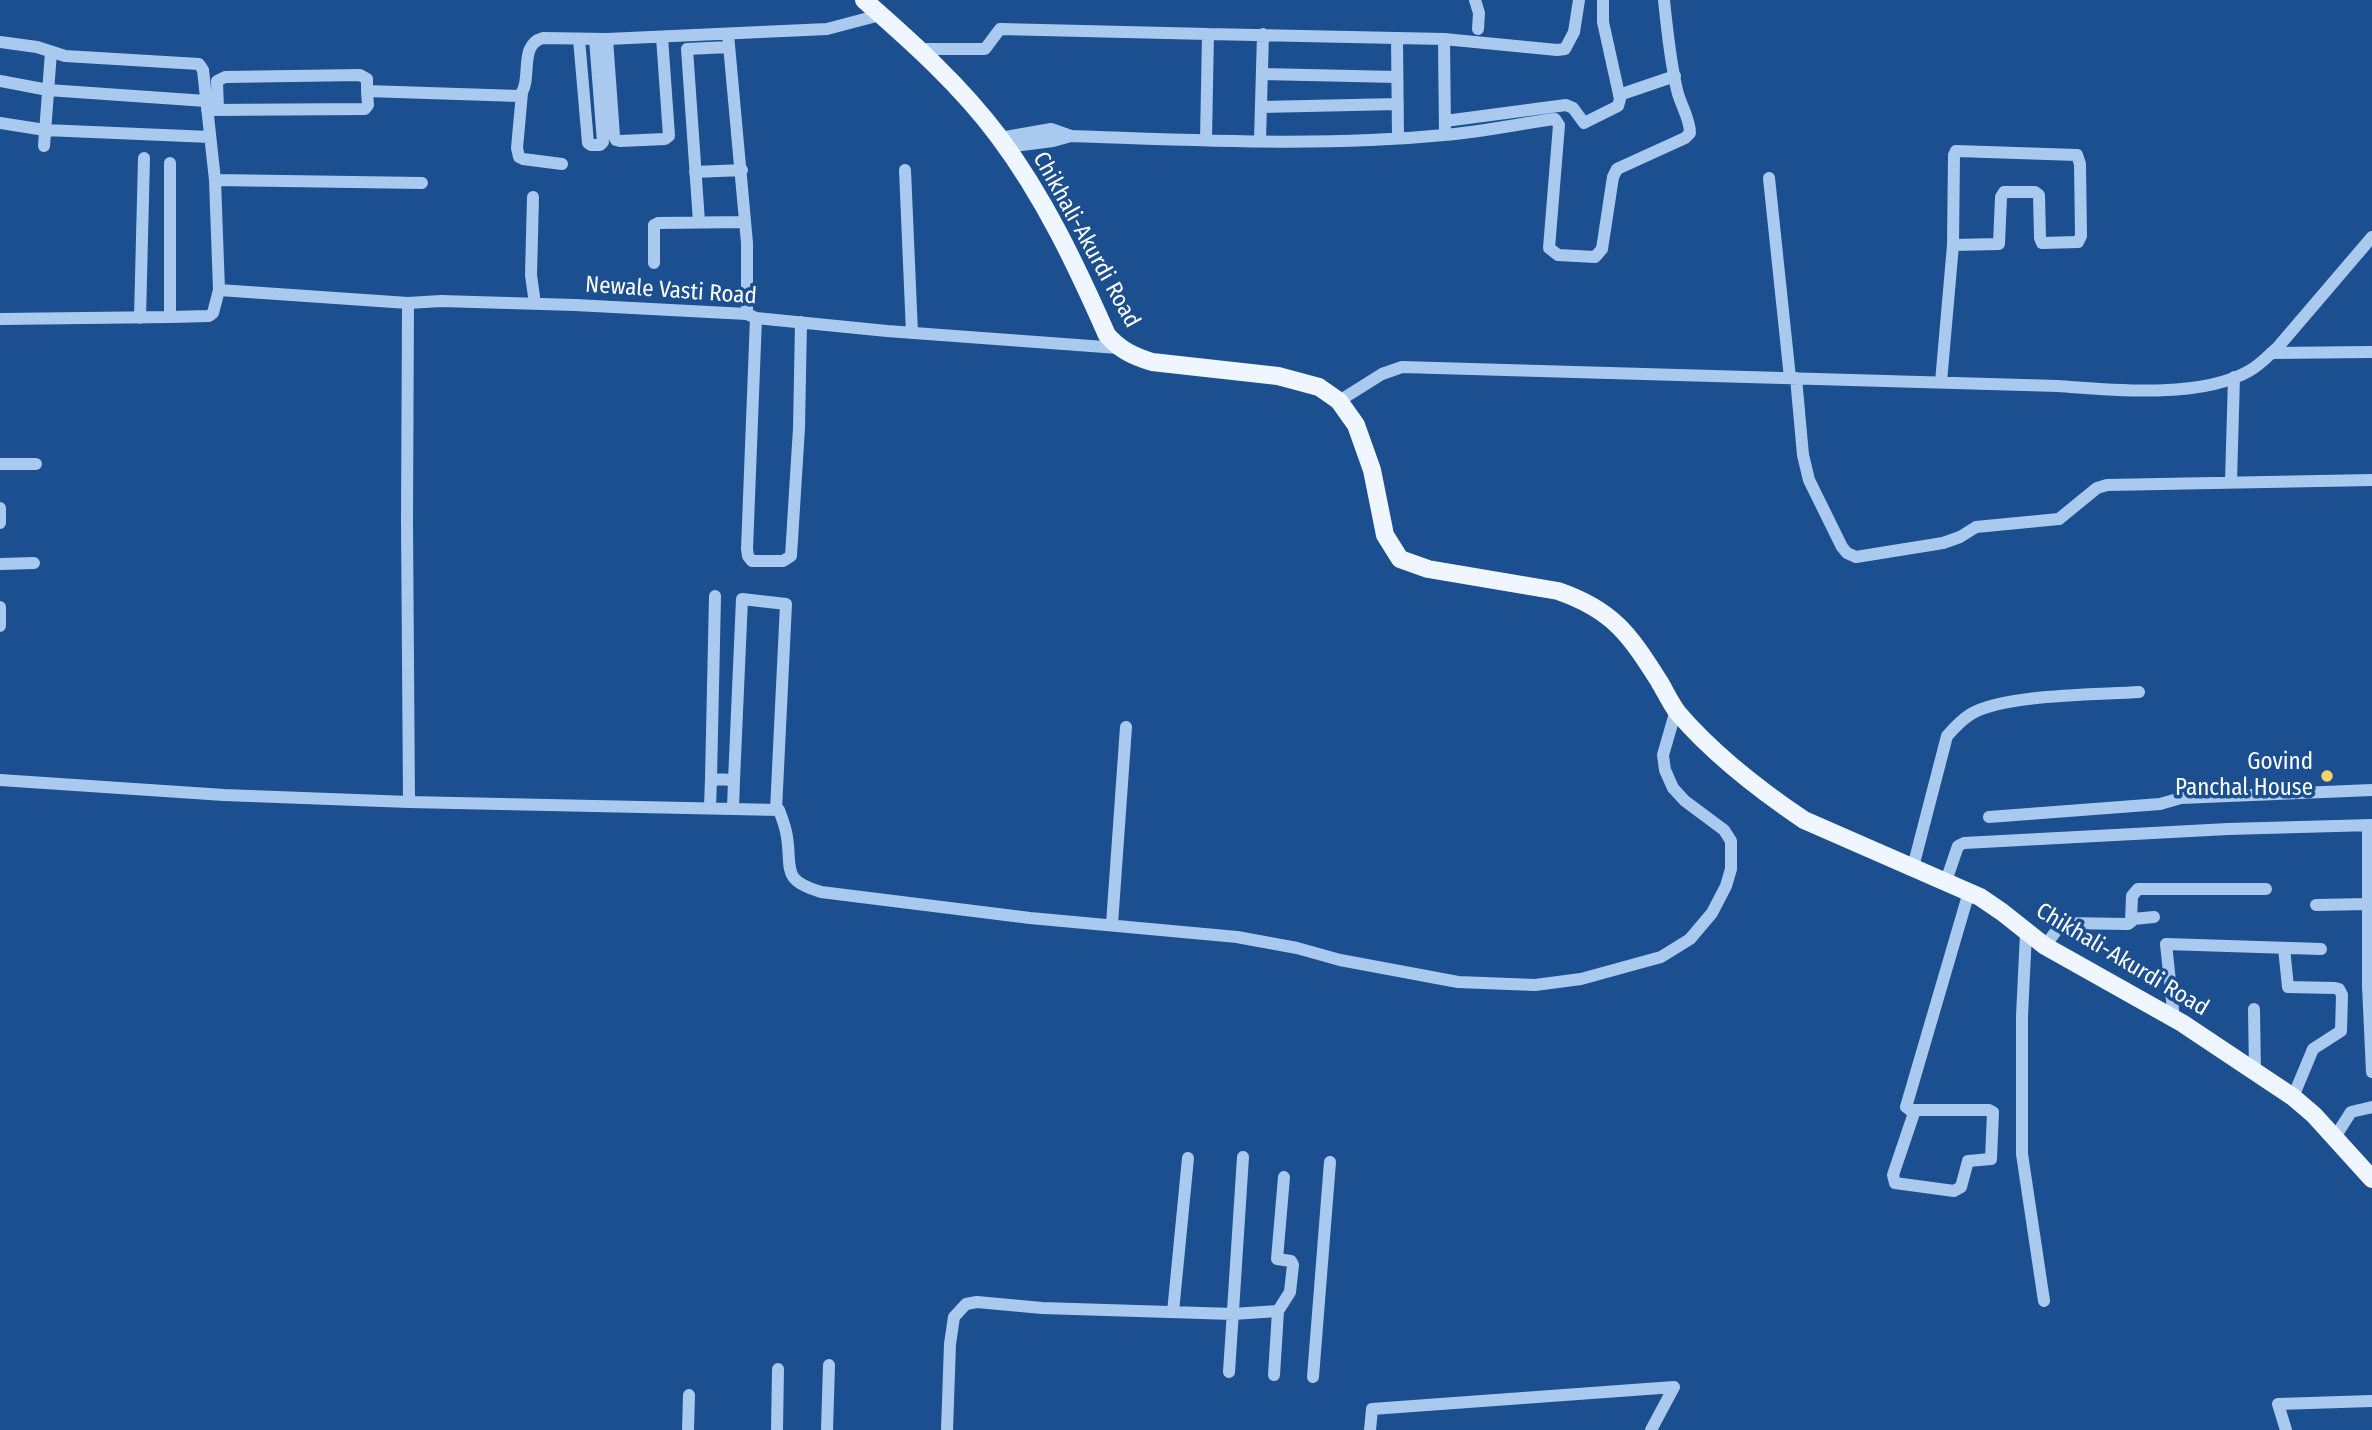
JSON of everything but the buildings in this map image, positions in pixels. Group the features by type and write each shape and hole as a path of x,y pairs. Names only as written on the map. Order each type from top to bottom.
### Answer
{"main road":[{"name":"Chikhali-Akurdi Road","path":"874,5 954,84 1003,142 1041,200 1107,335 1118,348 1133,356 1172,366 1278,376 1319,387 1347,409 1365,445 1385,535 1400,559 1428,569 1558,591 1611,617 1637,647 1676,710 1704,741 1782,805 1804,820 1969,891 2002,912 2045,946 2174,1019 2293,1097 2335,1137 2372,1179"}],"street":[{"path":"1475,0 1479,13 1478,29"},
{"path":"917,49 985,49 1000,29 1444,39 1557,50 1566,49 1574,32 1579,0"},
{"path":"1003,142 1051,129 1071,136 1206,140 1398,138 1566,105 1573,108 1584,123 1618,106 1619,95 1603,22 1603,0"},
{"path":"1445,128 1555,119 1559,125 1549,247 1558,255 1595,257 1602,249 1614,173 1690,133 1667,39 1664,0"},
{"path":"699,222 687,49 827,29 874,5"},
{"path":"1206,140 1208,34"},
{"path":"1260,140 1262,34"},
{"path":"562,164 523,159 519,157 517,148 530,47 536,40 662,37 729,41"},
{"path":"601,39 614,136 620,141 665,139 669,136 662,37"},
{"path":"579,39 588,143 600,145 603,142 601,39"},
{"path":"1397,39 1398,138"},
{"path":"1444,39 1445,128"},
{"path":"729,41 742,170 752,316 747,549 752,561 783,561 791,556 799,428 801,322"},
{"path":"0,42 37,47 65,56 199,64 203,70 210,107 219,290 211,315 0,319"},
{"path":"44,146 51,52"},
{"path":"1262,74 1398,78"},
{"path":"0,81 48,90 210,107 365,109 369,105 367,79 360,75 225,77 217,81 210,107"},
{"path":"1619,95 1675,76"},
{"path":"367,92 513,97 522,93"},
{"path":"1261,107 1398,104"},
{"path":"0,123 45,130 210,137"},
{"path":"1941,382 1954,245 1956,151 2077,155 2081,176 2081,236 2078,242 2042,243 2039,195 2035,192 2004,192 2001,197 1999,244 1954,245"},
{"path":"140,318 144,158"},
{"path":"170,163 170,317"},
{"path":"695,172 742,170"},
{"path":"905,170 912,333"},
{"path":"1769,178 1803,456 1808,480 1847,553 1856,557 1943,543 1976,527 2059,519 2097,488 2107,485 2372,480"},
{"path":"215,180 422,183"},
{"path":"533,197 531,275 535,304"},
{"path":"654,262 654,225 745,222"},
{"path":"1339,401 1382,374 1402,368 1941,382 2131,391 2205,385 2249,371 2271,353 2372,237"},
{"name":"Newale Vasti Road","path":"219,290 408,303 440,301 535,304 752,316 912,333 1118,348"},
{"path":"408,303 409,802"},
{"path":"2271,353 2372,352"},
{"path":"2231,482 2234,377"},
{"path":"0,464 36,464"},
{"path":"0,508 0,523"},
{"path":"0,564 33,563"},
{"path":"710,807 715,596"},
{"path":"733,808 742,599 786,604 776,810"},
{"path":"0,607 0,626"},
{"path":"1913,867 1947,736 1959,723 1973,713 1999,704 2138,692"},
{"path":"0,779 195,794 409,802 779,810 787,837 788,864 795,880 804,887 821,891 1030,918 1237,937 1458,982 1535,985 1581,979 1661,957 1690,939 1705,923 1719,901 1731,869 1731,841 1724,830 1685,801 1673,788 1665,770 1663,755 1676,710"},
{"path":"1112,925 1126,727"},
{"path":"711,779 734,780"},
{"path":"1989,817 2160,804 2181,797 2372,790"},
{"path":"1946,881 1958,846 1964,843 2228,829 2370,825 2372,1072"},
{"path":"2133,919 2132,896 2138,889 2266,889"},
{"path":"1915,1110 1894,1175 1895,1183 1954,1191 1961,1187 1968,1161 1991,1159 1993,1112 1915,1110 1906,1107 1969,891"},
{"path":"2316,905 2369,901"},
{"path":"2045,946 2062,923 2128,924 2133,919 2154,917"},
{"path":"2026,933 2022,1016 2022,1154 2044,1301"},
{"path":"2174,1019 2166,944 2321,949"},
{"path":"2284,948 2288,987 2335,988 2339,989 2342,995 2341,1031 2313,1049 2293,1097"},
{"path":"2254,1009 2255,1072"},
{"path":"2335,1137 2351,1112 2372,1107"},
{"path":"1229,1372 1243,1157"},
{"path":"1173,1312 1188,1158"},
{"path":"1312,1377 1330,1162"},
{"path":"1274,1375 1278,1311 1290,1292 1293,1265 1291,1261 1278,1259 1284,1177"},
{"path":"947,1430 950,1344 954,1317 966,1304 977,1302 1042,1308 1233,1314 1278,1311"},
{"path":"827,1430 830,1365"},
{"path":"777,1430 778,1370"},
{"path":"1370,1430 1372,1409 1674,1387 1651,1430"},
{"path":"688,1430 689,1395"},
{"path":"2286,1430 2278,1404 2372,1401"}],"place":[{"name":"Govind Panchal House","path":"2327,776"}]}
